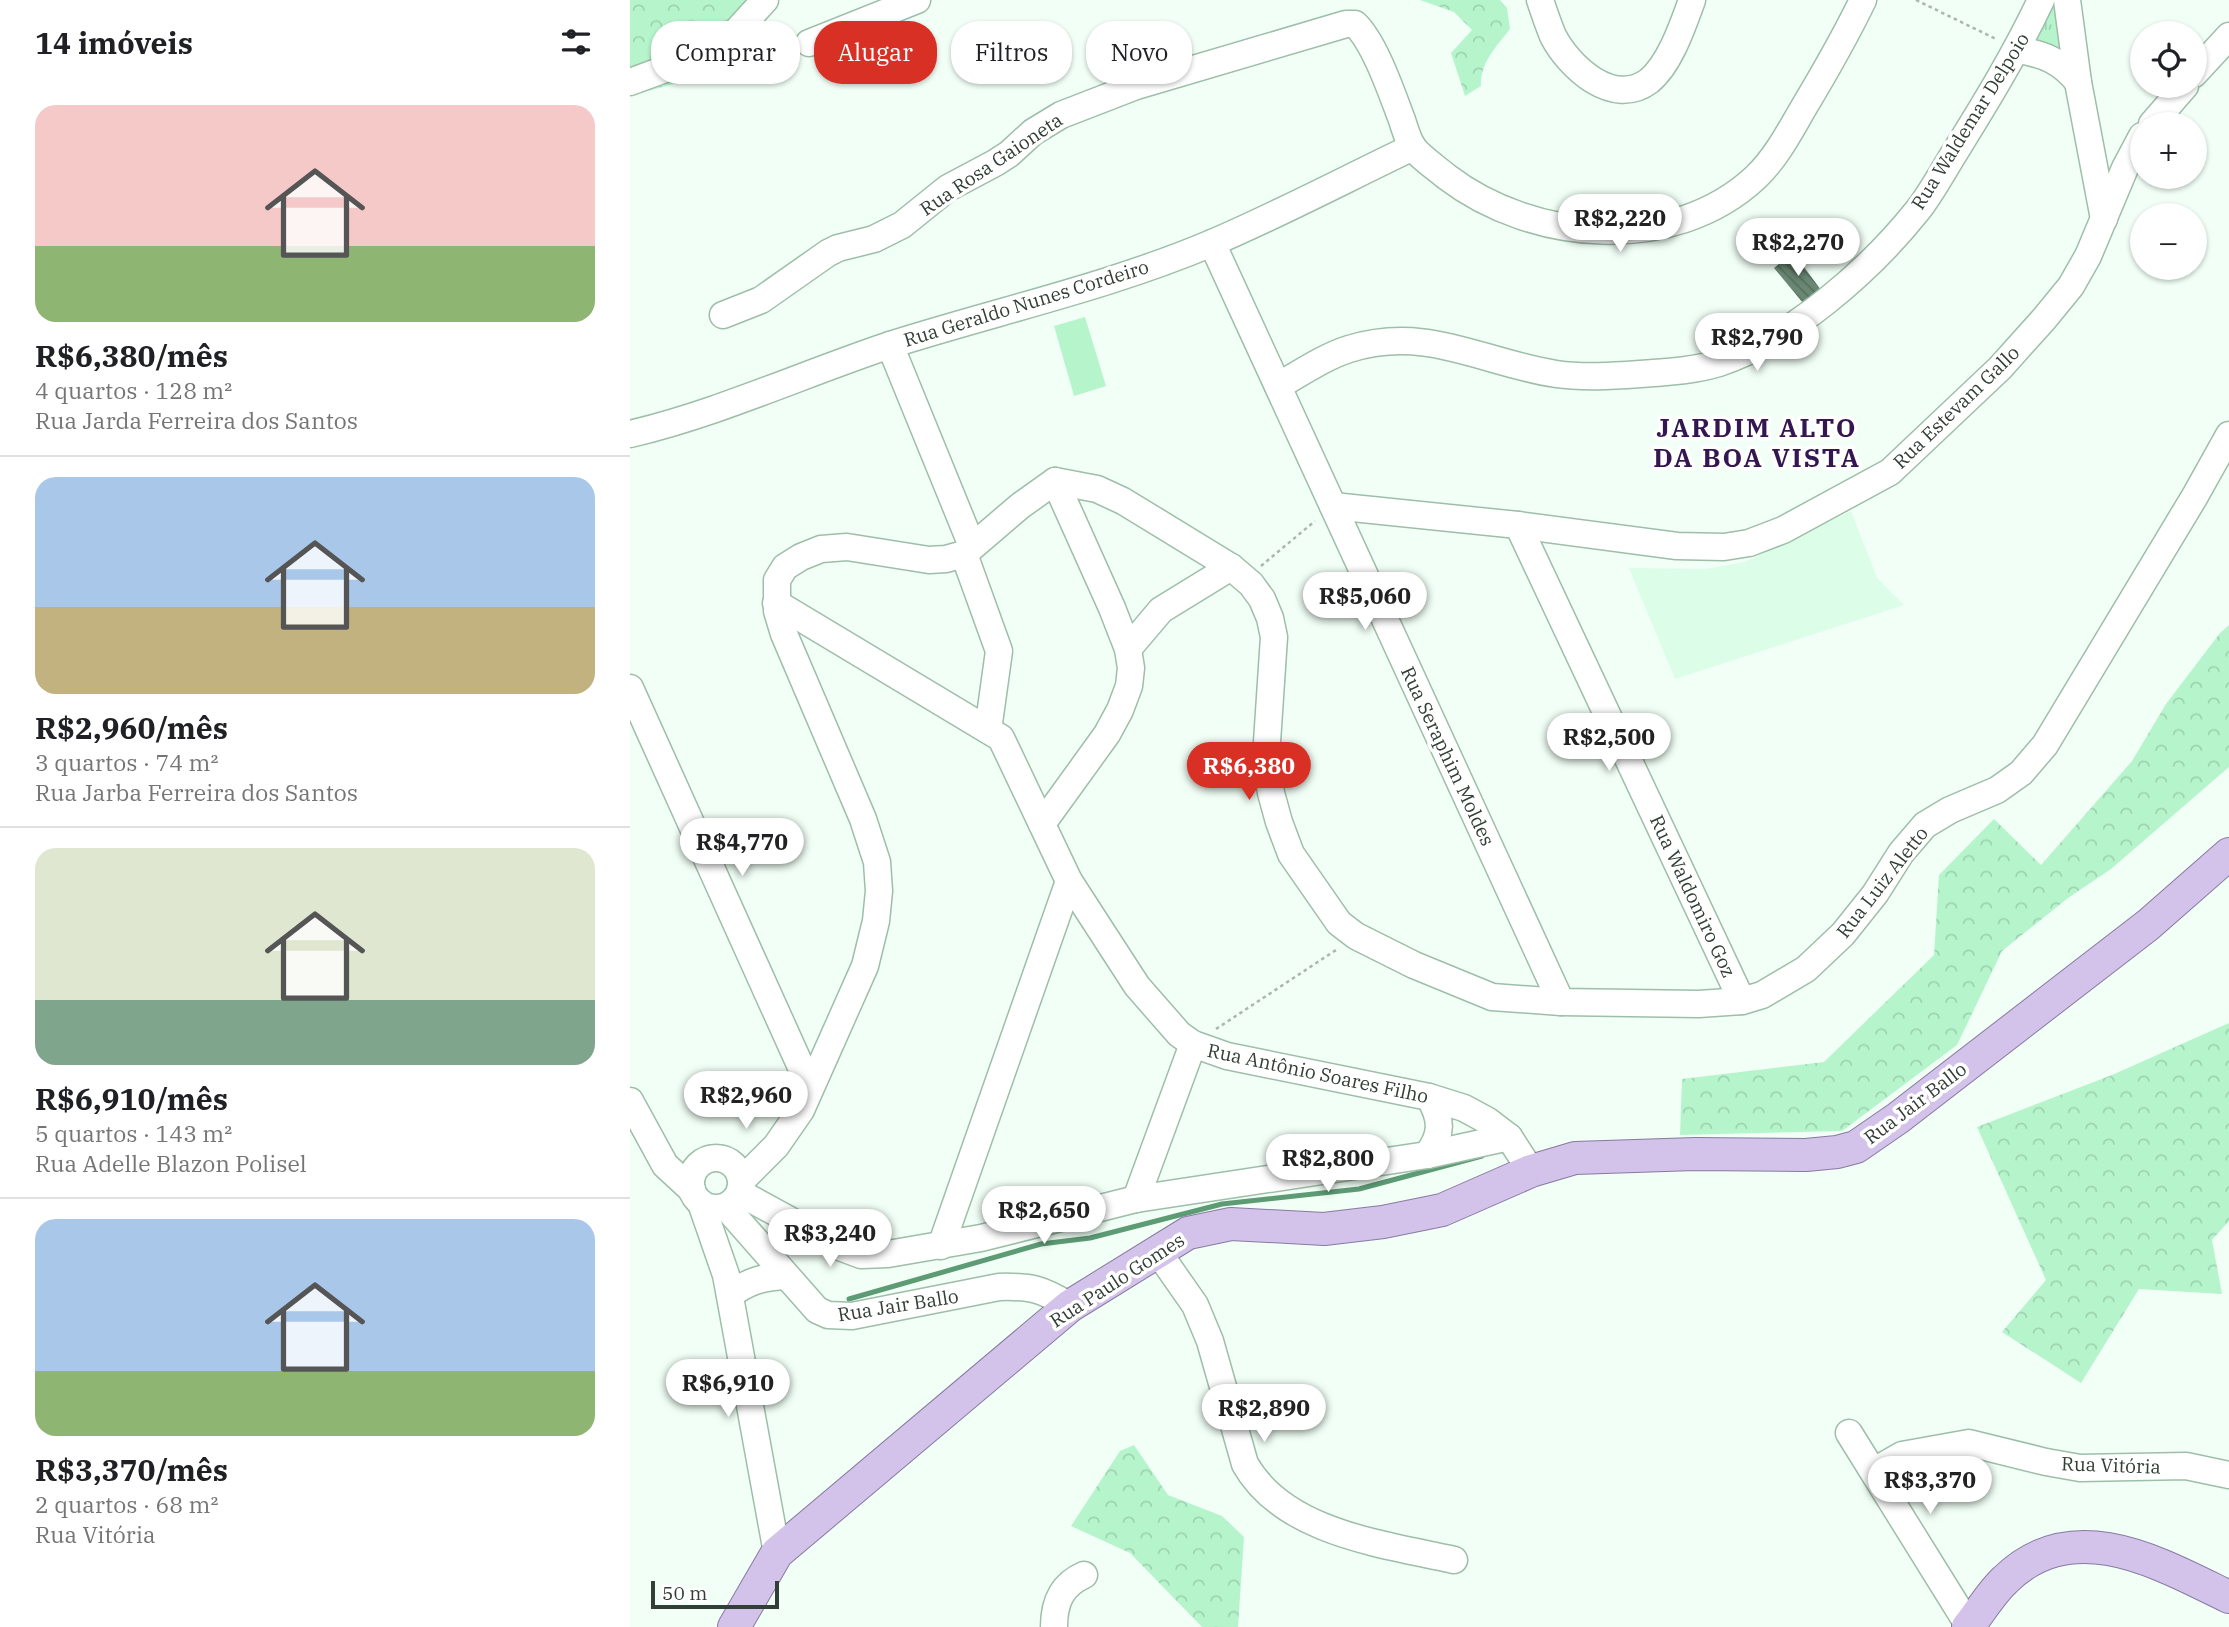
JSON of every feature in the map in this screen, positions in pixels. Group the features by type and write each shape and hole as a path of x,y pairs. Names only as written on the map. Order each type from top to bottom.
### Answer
{"main road":[{"name":"Rua Jair Ballo","path":"1531,1171 1575,1158 1695,1154 1806,1155 1856,1147 1898,1118 2148,925 2229,854"},
{"name":"Rua Paulo Gomes","path":"734,1627 777,1553 1070,1306 1188,1233 1231,1224 1324,1229 1383,1222 1442,1210 1531,1171"},
{"path":"1968,1627 2005,1580 2035,1557 2070,1546 2104,1548 2155,1560 2229,1597"}],"street":[{"path":"630,82 684,62 733,35 765,0"},
{"path":"810,43 917,0"},
{"path":"1540,0 1554,36 1571,62 1602,86 1616,89 1631,89 1649,81 1664,63 1681,31 1692,0"},
{"path":"1413,147 1462,188 1486,203 1521,217 1560,227 1610,232 1658,226 1705,211 1758,176 1783,142 1843,40 1863,0"},
{"name":"Rua Waldemar Delpoio","path":"1278,386 1346,350 1375,343 1406,340 1443,345 1555,374 1598,377 1679,371 1744,354 1772,339 1820,306 1880,250 1918,209 2017,50 2041,0"},
{"path":"2067,0 2078,82 2104,219"},
{"name":"Rua Rosa Gaioneta","path":"723,315 761,300 828,253 874,239 902,225 948,188 995,163 1061,115 1136,86 1346,24 1355,24 1364,36 1377,60 1413,147"},
{"path":"2207,60 2229,36"},
{"path":"2017,50 2048,56 2066,67 2078,82"},
{"path":"2162,112 2175,98"},
{"path":"2087,122 2126,168"},
{"name":"Rua Geraldo Nunes Cordeiro","path":"630,434 756,394 890,345 1064,295 1212,243 1413,147"},
{"name":"Rua Estevam Gallo","path":"1333,506 1518,525 1677,546 1724,547 1749,543 1783,530 1890,472 2000,368 2071,286 2088,256 2130,160"},
{"name":"Rua Seraphim Moldes","path":"1212,243 1561,1002"},
{"path":"890,345 968,550 999,651 988,730"},
{"name":"Rua Luiz Aletto","path":"1238,573 1262,599 1274,637 1266,757 1279,822 1291,854 1339,923 1356,936 1424,970 1492,997 1561,1002 1699,1004 1742,1001 1785,984 1807,969 1843,934 1875,894 1901,853 1925,825 1950,810 1997,790 2021,773 2045,745 2229,435"},
{"path":"1042,824 1107,734 1129,686 1131,668 1128,649 1055,481"},
{"path":"719,1189 776,1146 801,1110 865,966 876,921 879,891 877,862 863,819 784,634 776,603 777,580 785,568 801,557 821,550 847,547 929,560 946,559 968,550 1020,506 1055,481 1097,489 1123,502 1238,573"},
{"name":"Rua Waldomiro Goz","path":"1518,525 1742,1001"},
{"path":"1128,649 1161,610 1238,573"},
{"name":"Rua Antônio Soares Filho","path":"776,603 1001,738 1069,881 1137,986 1179,1034 1193,1044 1227,1056 1429,1097 1464,1108 1509,1137 1531,1171"},
{"path":"630,688 810,1087"},
{"path":"941,1246 1069,881"},
{"path":"1136,1199 1193,1044"},
{"path":"1427,1155 1436,1144 1439,1125 1439,1114 1429,1097"},
{"path":"630,1101 653,1143 719,1189 861,1255 941,1246 1136,1199 1427,1155 1509,1137"},
{"path":"719,1189 728,1285 777,1553"},
{"name":"Rua Jair Ballo","path":"719,1189 786,1276 817,1310 828,1315 852,1316 999,1287 1023,1286 1046,1291 1070,1306"},
{"path":"1158,1252 1195,1305 1210,1340 1245,1464 1262,1489 1295,1514 1353,1537 1454,1560"},
{"path":"728,1285 786,1276"},
{"path":"1849,1433 1968,1627"},
{"name":"Rua Vitória","path":"1874,1471 1902,1455 1969,1443 2080,1468 2186,1466 2229,1475"},
{"path":"1054,1627 1055,1604 1061,1592 1073,1580 1084,1576"}],"path":[{"path":"1916,0 1958,18 2017,50"},
{"path":"1238,573 1333,506"},
{"path":"1193,1044 1356,936"}],"shaded area":[{"path":"1851,511 1877,578 1904,605 1675,679 1629,568 1706,569 1745,562"}],"green space":[{"path":"630,0 757,0 746,21 651,21 651,84 673,84 630,96"},
{"path":"1420,0 1500,0 1507,8 1510,29 1486,63 1481,86 1465,96 1451,53 1472,30 1454,12"},
{"path":"2051,0 2061,0 2062,50 2031,48"},
{"path":"1085,317 1106,386 1074,396 1054,326"},
{"path":"2229,625 2229,767 2111,869 2068,898 2002,951 1957,1045 1842,1131 1680,1135 1682,1079 1824,1062 1934,955 1939,875 1994,819 2041,865 2132,761 2166,704"},
{"path":"2229,1023 2229,1221 2212,1240 2222,1294 2139,1289 2081,1383 2002,1332 2046,1280 1977,1127 2112,1075"},
{"path":"1134,1445 1168,1495 1222,1516 1244,1537 1238,1627 1202,1627 1130,1553 1071,1526 1120,1451"}],"building":[{"path":"1793,252 1821,290 1803,303 1774,268"}],"waterway":[{"path":"849,1299 1041,1244 1090,1238 1222,1204 1359,1189 1482,1156"}],"district":[{"name":"JARDIM ALTO DA BOA VISTA","path":"1757,442"}]}
